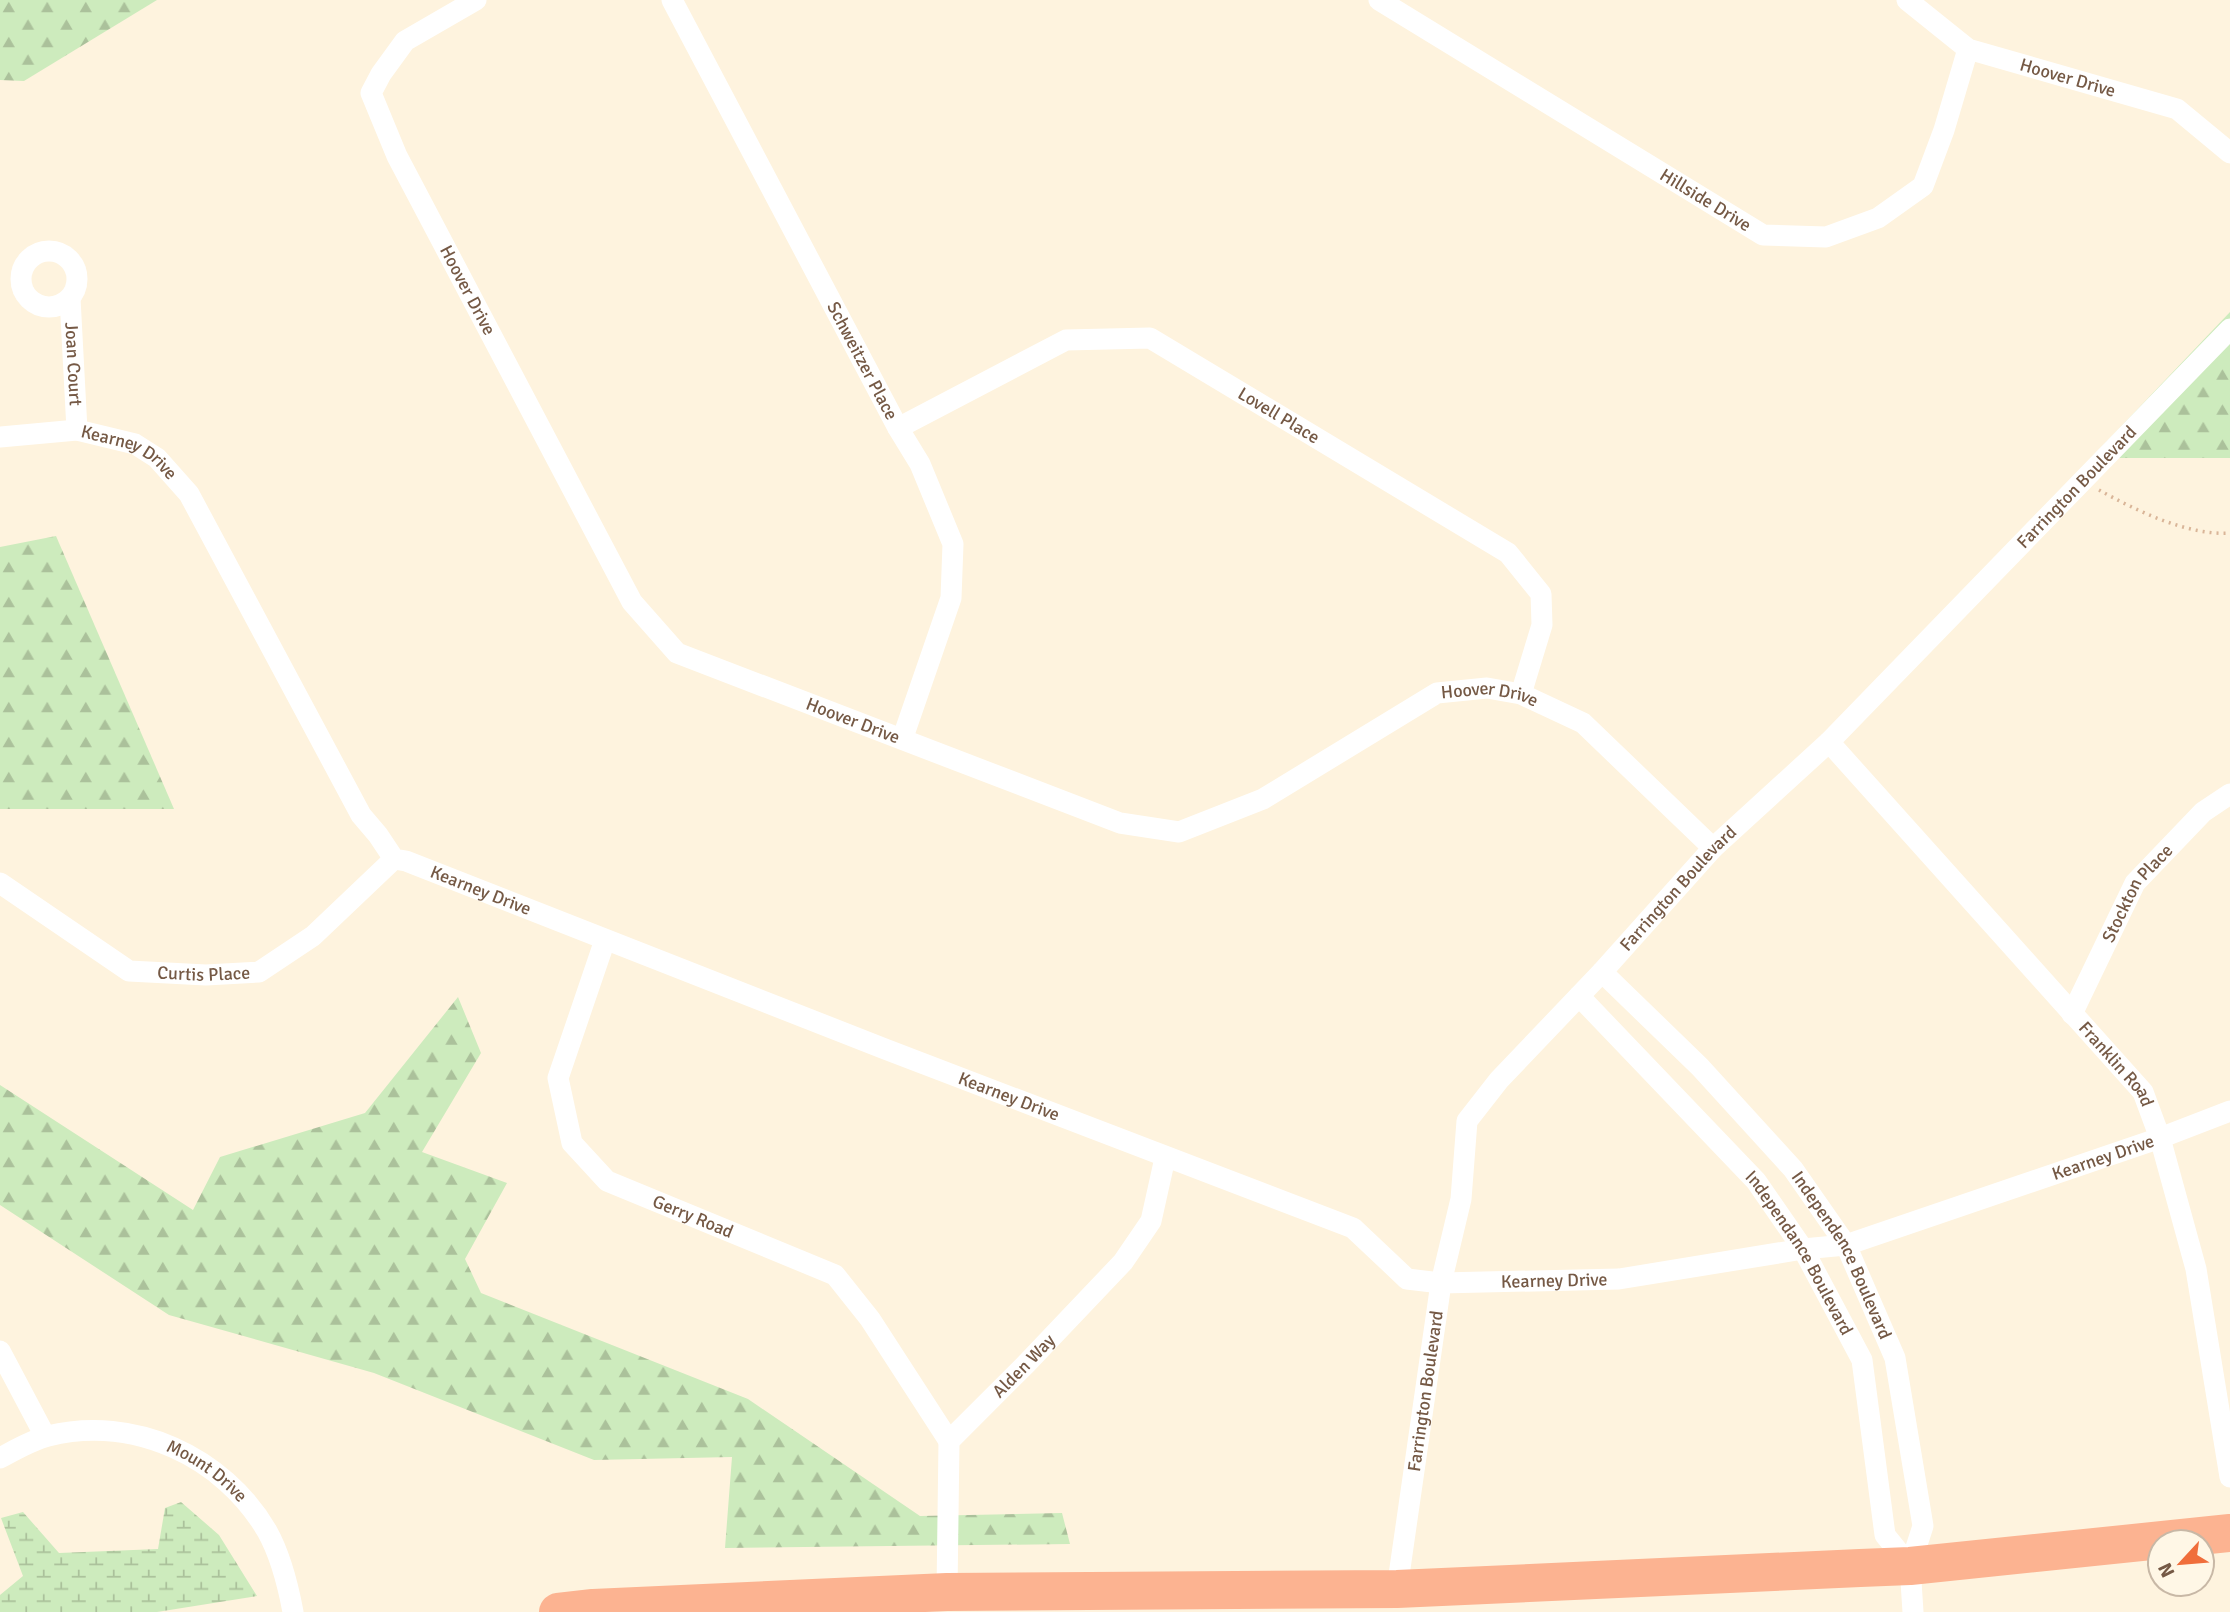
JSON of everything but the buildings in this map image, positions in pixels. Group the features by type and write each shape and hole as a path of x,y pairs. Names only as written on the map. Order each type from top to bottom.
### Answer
{"highway":[{"path":"558,1612 593,1608 947,1592 1397,1589 1910,1566 2230,1533"}],"street":[{"name":"Hoover Drive","path":"475,0 405,41 371,93 397,156 632,602 677,653 903,737 1120,823 1179,832 1263,799 1437,693 1487,688 1521,694 1583,723 1713,848"},
{"name":"Schweitzer Place","path":"672,0 898,428 920,464 953,544 951,598 903,737"},
{"name":"Hillside Drive","path":"1379,0 1763,235 1826,237 1878,218 1923,186 1944,130 1968,49"},
{"name":"Hoover Drive","path":"1907,0 1968,49 2177,109 2230,153"},
{"name":"Joan Court","path":"70,298 77,430"},
{"name":"Farrington Boulevard","path":"1397,1589 1441,1283 1461,1199 1467,1121 1499,1080 1602,972 1713,848 1829,742 2230,329"},
{"name":"Lovell Place","path":"898,428 1066,340 1150,338 1508,553 1541,594 1542,625 1521,694"},
{"name":"Kearney Drive","path":"0,438 77,430 135,444 157,458 189,494 361,815 394,859 406,861 1165,1158 1353,1228 1407,1279 1441,1283 1619,1279 1803,1249 1846,1245 2161,1138 2230,1111"},
{"name":"Franklin Road","path":"1829,742 2143,1092 2161,1138 2196,1269 2230,1477"},
{"name":"Stockton Place","path":"2072,1014 2135,883 2203,812 2230,794"},
{"name":"Curtis Place","path":"0,883 129,971 206,975 259,972 313,936 394,859"},
{"name":"Gerry Road","path":"605,940 558,1078 572,1143 607,1181 835,1275 870,1319 949,1441"},
{"name":"Independence Boulevard","path":"1602,972 1700,1067 1793,1169 1846,1245 1895,1358 1923,1526 1910,1566 1913,1612"},
{"name":"Independance Boulevard","path":"1579,996 1756,1181 1803,1249 1862,1360 1885,1535 1910,1566"},
{"name":"Alden Way","path":"949,1441 1123,1262 1150,1221 1165,1158"},
{"path":"0,1351 45,1436"},
{"name":"Mount Drive","path":"0,1458 45,1436 84,1431 127,1434 174,1447 203,1463 245,1500 268,1532 282,1566 293,1612"},
{"path":"947,1592 949,1441"}],"path":[{"path":"2081,481 2153,516 2217,534 2230,533"}],"green space":[{"path":"0,0 157,0 24,81 0,80"},
{"path":"2230,312 2230,458 2091,458"},
{"path":"56,536 174,809 0,809 0,547"},
{"path":"458,997 481,1053 422,1152 507,1183 465,1259 481,1293 748,1399 920,1516 1062,1513 1070,1544 725,1548 732,1457 594,1460 374,1373 169,1315 0,1205 0,1085 193,1210 220,1157 365,1113"},
{"path":"181,1502 219,1535 257,1596 157,1612 0,1612 0,1595 23,1576 1,1518 23,1512 59,1553 158,1549 165,1508"}]}
